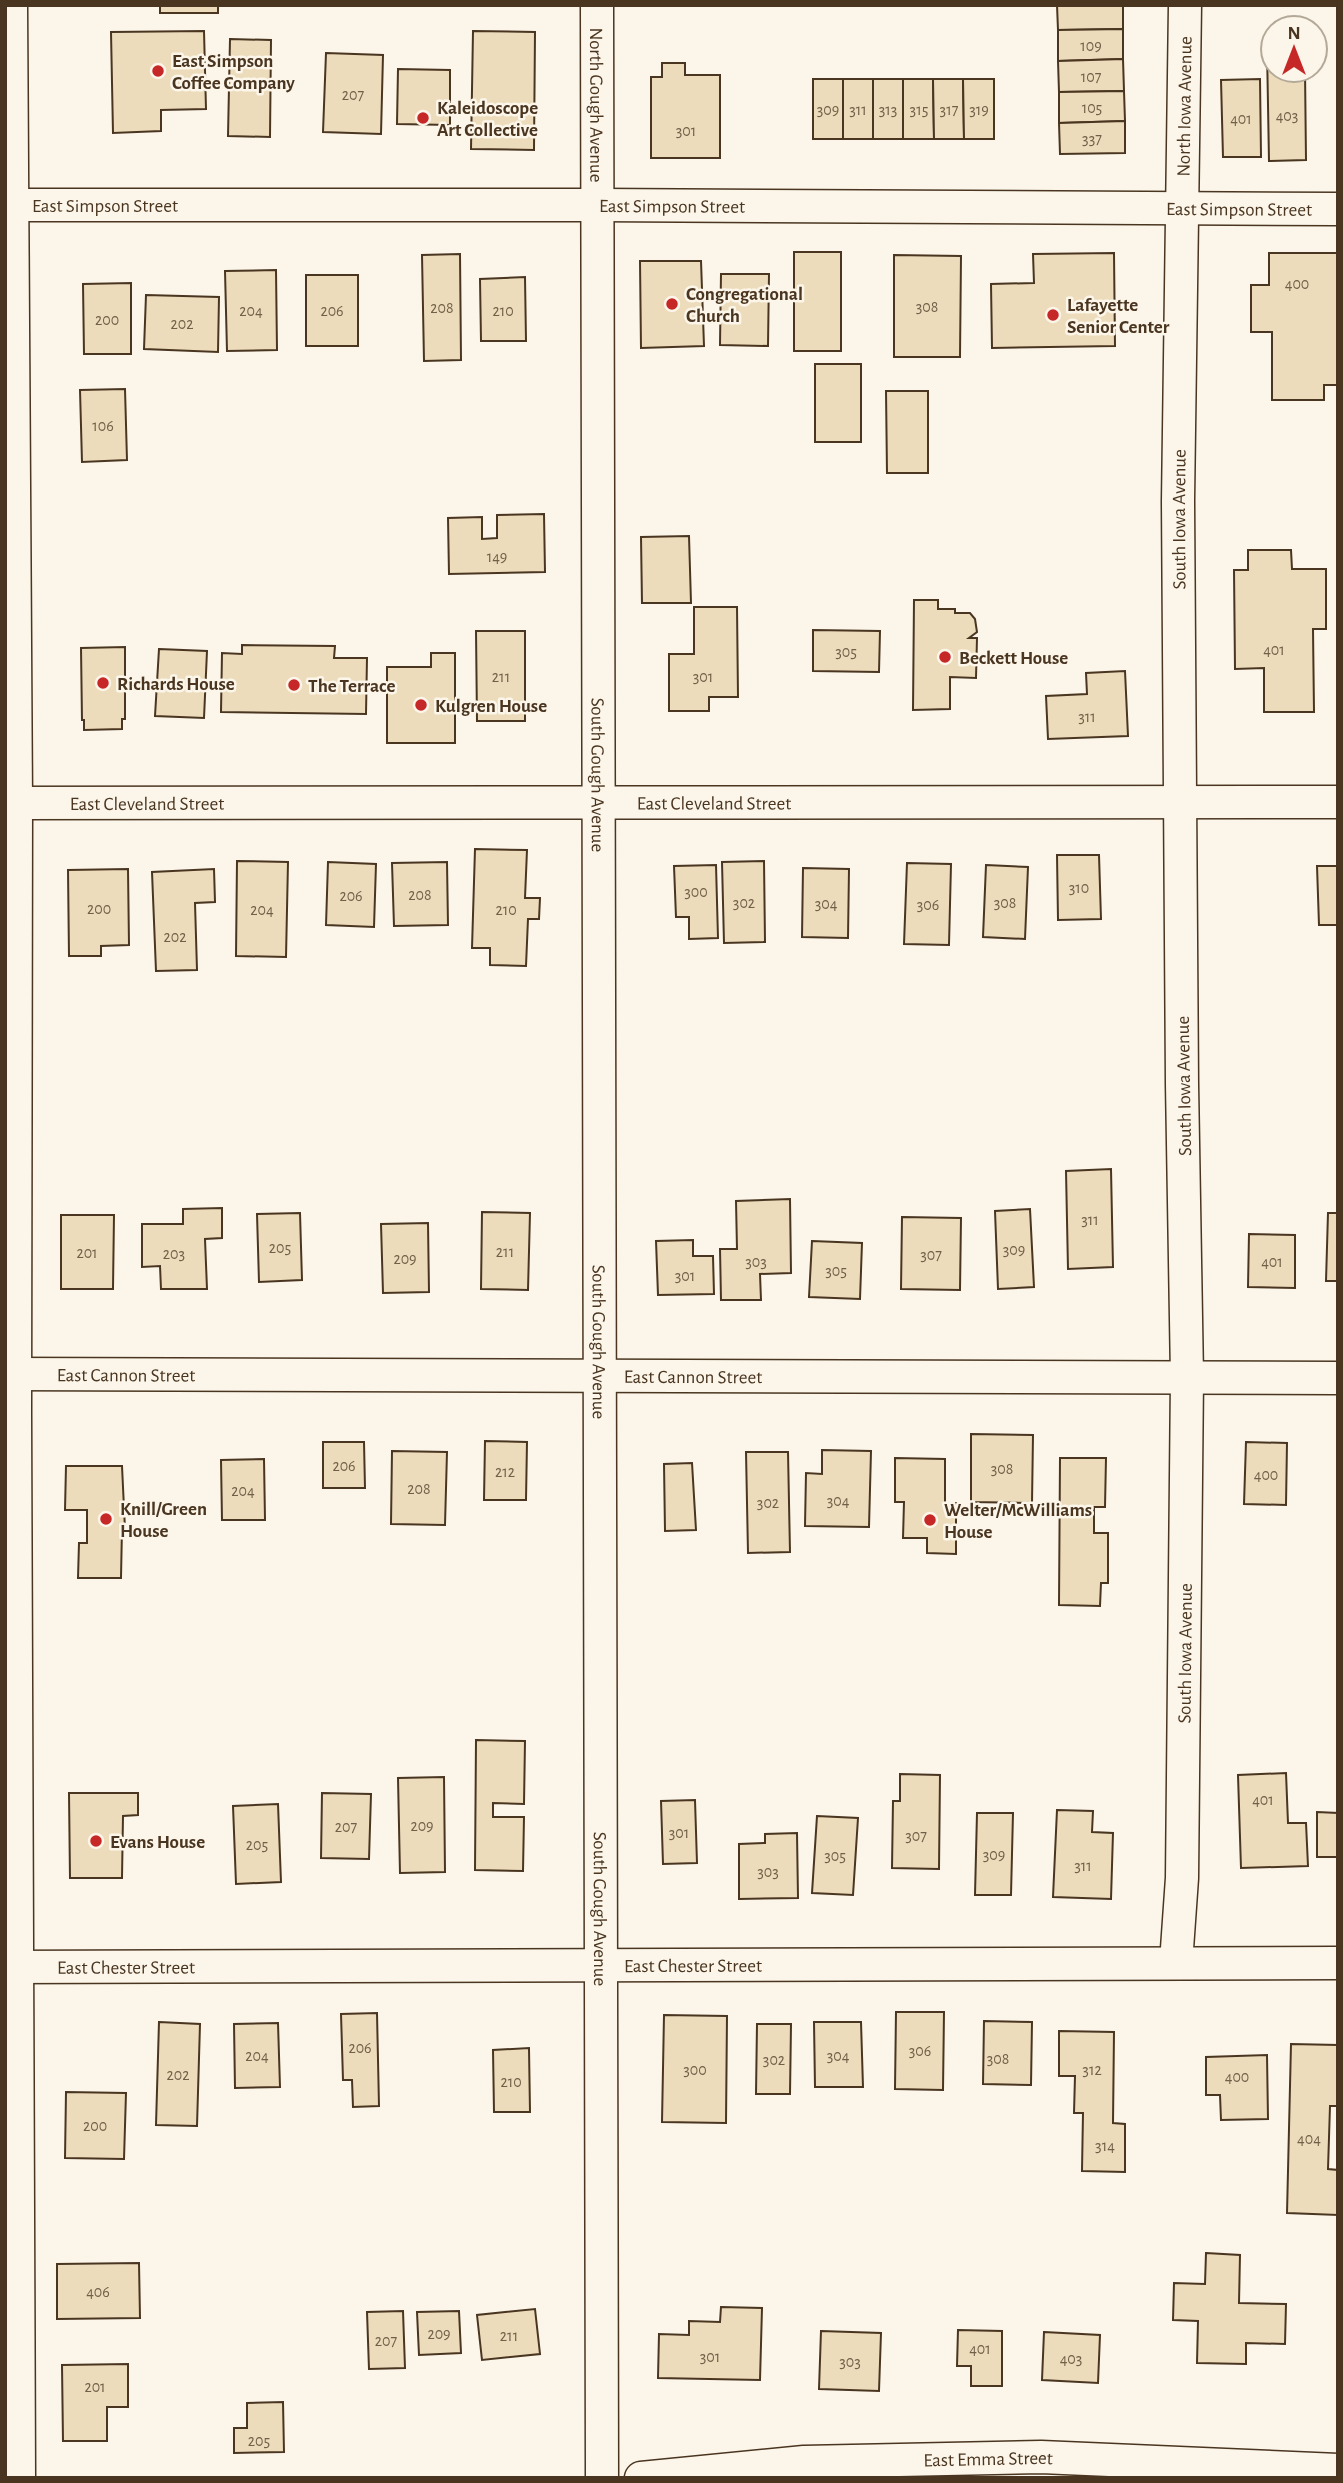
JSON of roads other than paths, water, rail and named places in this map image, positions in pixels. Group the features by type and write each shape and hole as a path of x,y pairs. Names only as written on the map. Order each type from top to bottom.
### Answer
{"street":[{"path":"11,5 8,205 10,1374 12,1967 19,2478"},
{"name":"North Gough Avenue","path":"597,5 597,205"},
{"name":"North Iowa Avenue","path":"1183,209 1185,5"},
{"name":"East Simpson Street","path":"8,205 1338,209"},
{"name":"South Gough Avenue","path":"597,205 602,2478"},
{"name":"South Iowa Avenue","path":"1176,1963 1181,1878 1187,1377 1178,501 1183,209"},
{"name":"East Cleveland Street","path":"10,803 1338,803"},
{"name":"East Cannon Street","path":"10,1374 1338,1378"},
{"name":"East Chester Street","path":"12,1967 1338,1963"},
{"name":"East Emma Street","path":"641,2478 804,2462 1041,2456 1338,2470"}],"place":[{"name":"East Simpson Coffee Company","path":"158,71"},
{"name":"Kaleidoscope Art Collective","path":"423,118"},
{"name":"Congregational Church","path":"672,304"},
{"name":"Lafayette Senior Center","path":"1053,315"},
{"name":"Beckett House","path":"945,657"},
{"name":"Richards House","path":"103,683"},
{"name":"The Terrace","path":"294,685"},
{"name":"Kulgren House","path":"421,705"},
{"name":"Knill/Green House","path":"106,1519"},
{"name":"Welter/McWilliams House","path":"930,1520"},
{"name":"Evans House","path":"96,1841"}]}
